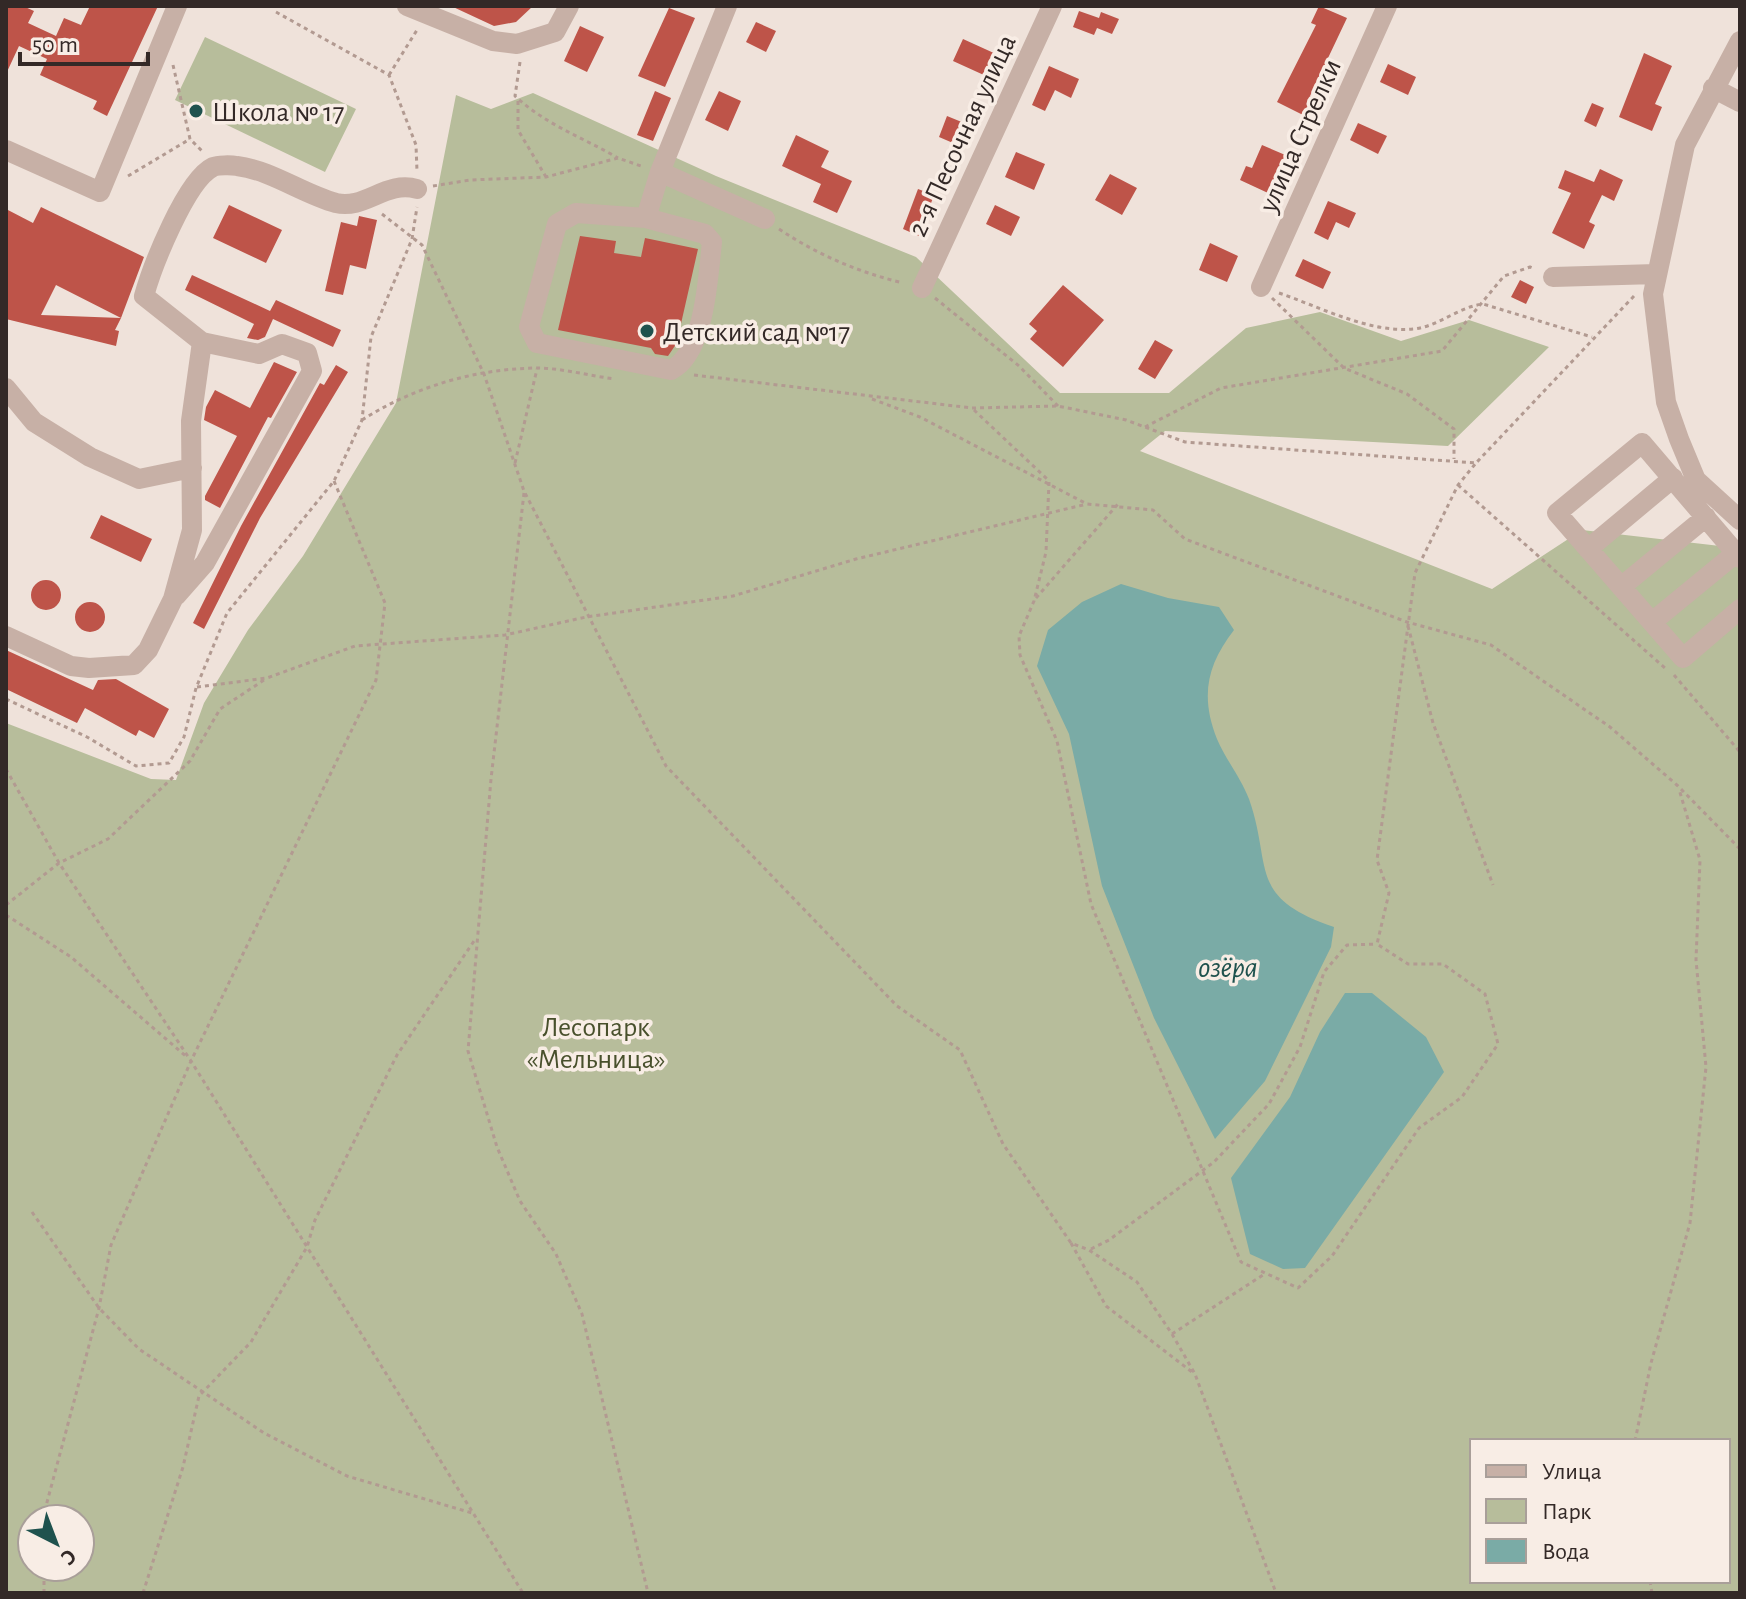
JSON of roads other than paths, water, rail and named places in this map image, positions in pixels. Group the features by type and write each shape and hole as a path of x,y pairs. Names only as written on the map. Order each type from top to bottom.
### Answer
{"street":[{"path":"6,150 100,192 177,6"},
{"path":"416,10 493,41 517,44 555,32 569,6"},
{"path":"646,218 660,172 727,6"},
{"name":"2-я Песочная улица","path":"922,288 1052,6"},
{"name":"улица Стрелки","path":"1261,287 1387,6"},
{"path":"1740,41 1685,145 1653,294 1666,402 1688,460 1696,480 1740,520"},
{"path":"1713,88 1740,102"},
{"path":"173,599 205,563 312,371 307,353 282,344 259,354 202,342 144,296 152,268 196,181 214,167 239,166 338,204 357,203 403,185 417,189"},
{"path":"660,172 765,219"},
{"path":"576,213 646,218 705,234 712,242 707,294 690,355 671,370 537,343 529,327 557,224 576,213"},
{"path":"1553,277 1656,274"},
{"path":"6,636 71,666 114,669 134,665 148,650 173,599 192,530 191,421 202,342"},
{"path":"6,388 34,422 90,457 139,479 192,468"},
{"path":"1652,622 1738,555 1642,443 1557,513 1683,658 1740,609"},
{"path":"1588,549 1688,460"},
{"path":"1621,587 1706,517"}],"water":[{"name":"озёра","path":"1121,584 1168,598 1219,607 1234,630 1218,656 1209,682 1209,709 1217,739 1249,799 1263,861 1275,891 1287,904 1306,916 1334,927 1331,947 1265,1081 1215,1139 1154,1018 1102,886 1069,734 1037,666 1048,630 1082,602"},
{"path":"1345,993 1372,993 1426,1037 1444,1072 1305,1268 1283,1269 1250,1254 1231,1178 1290,1097 1320,1032"}],"place":[{"name":"Школа № 17","path":"196,111"},
{"name":"Детский сад №17","path":"647,331"}],"park label":[{"name":"Лесопарк «Мельница»","path":"596,1042"}]}
